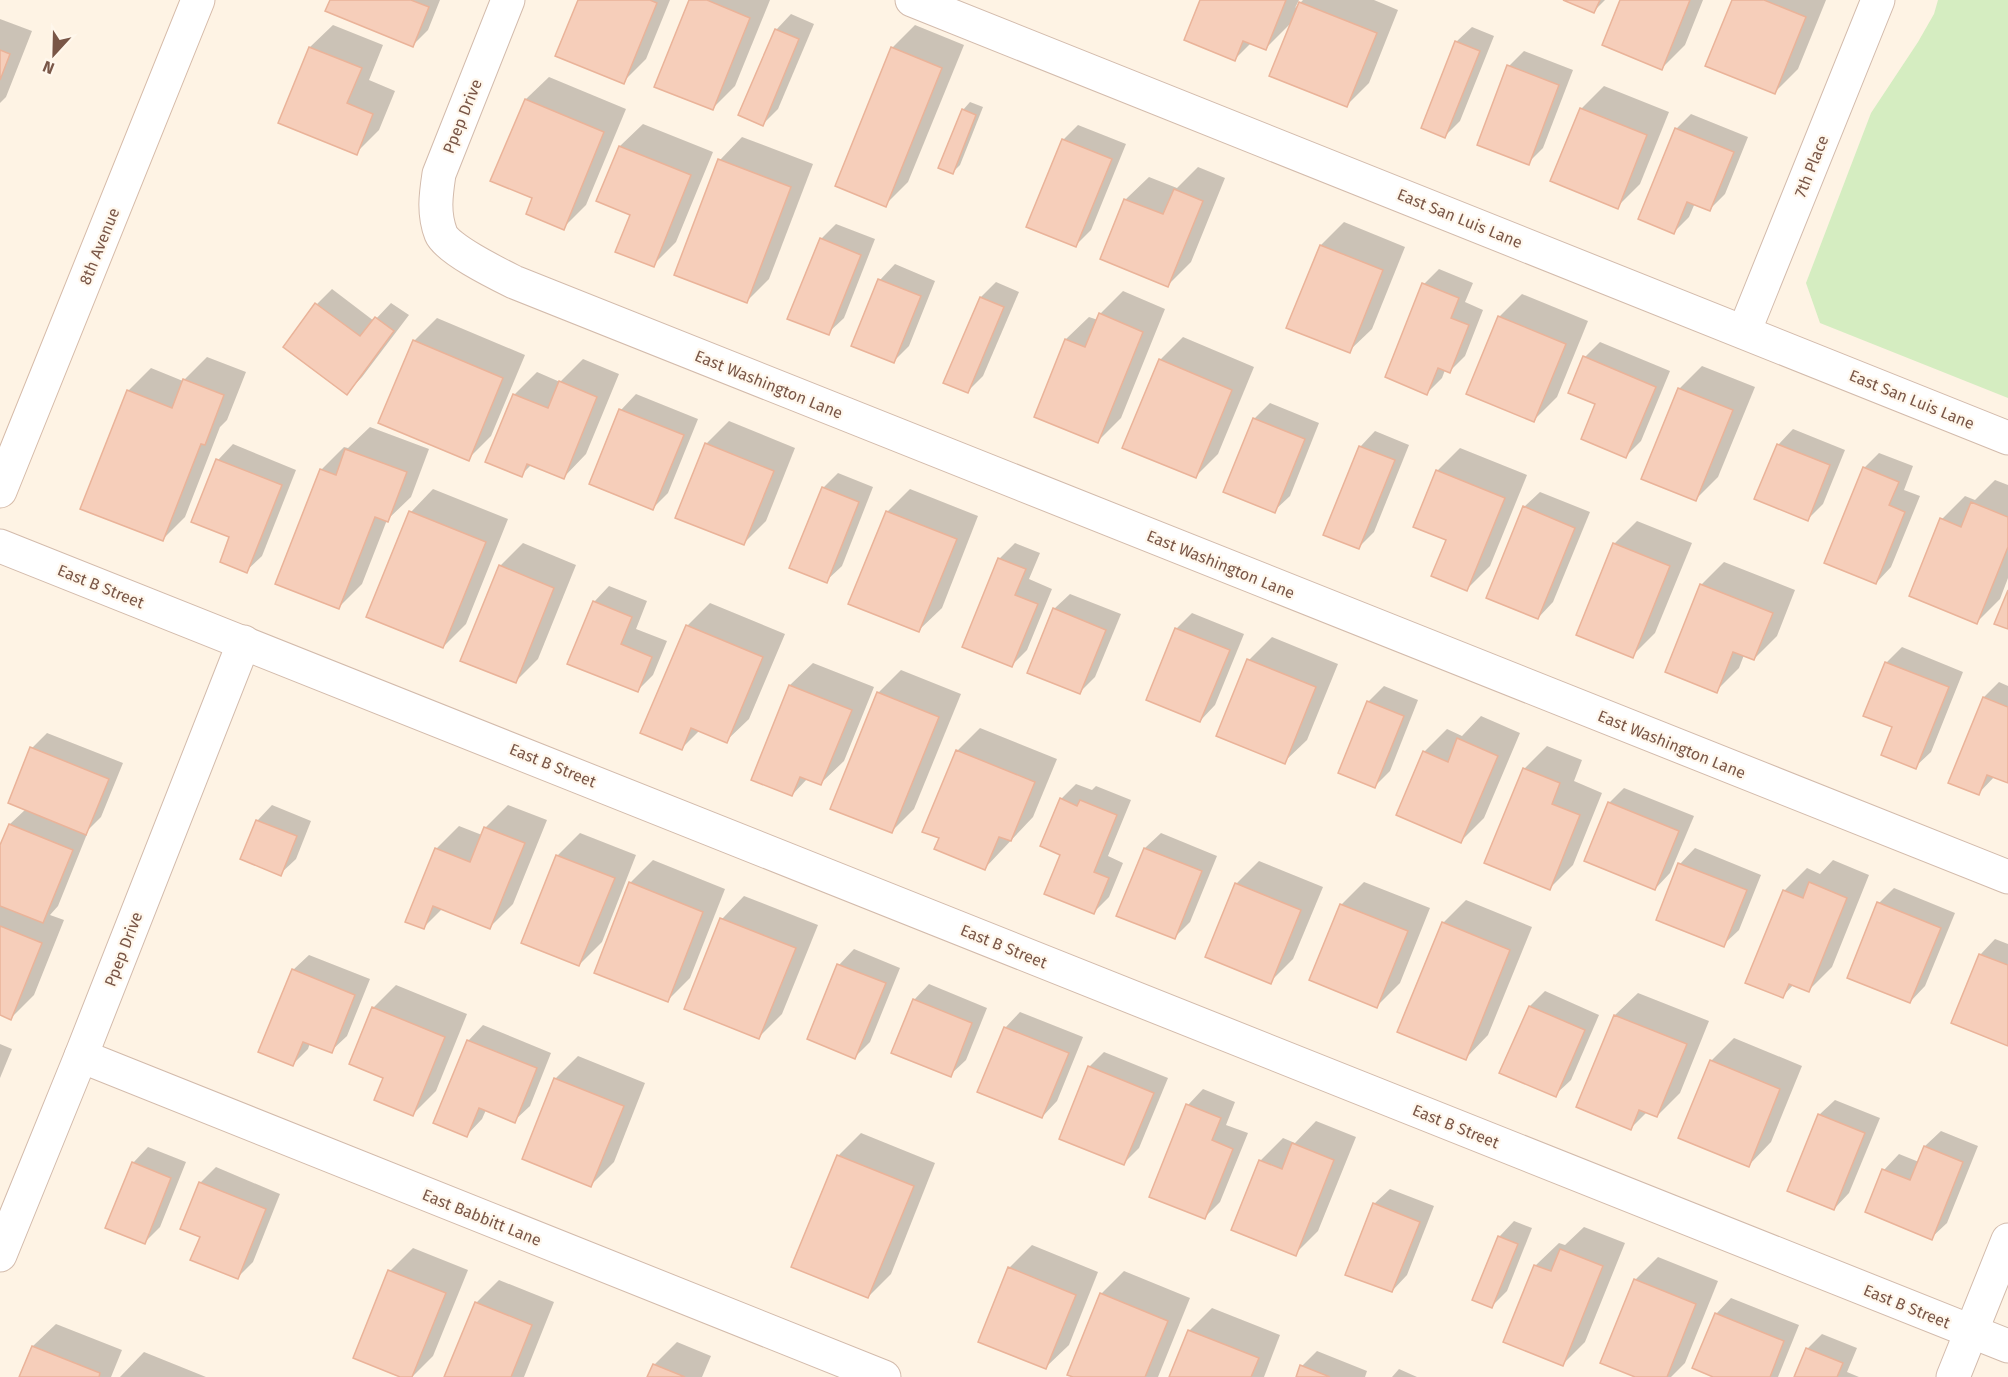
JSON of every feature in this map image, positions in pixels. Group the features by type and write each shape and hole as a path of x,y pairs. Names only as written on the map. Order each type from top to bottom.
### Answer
{"street":[{"name":"8th Avenue","path":"0,491 198,0"},
{"name":"Ppep Drive","path":"442,236 434,204 439,174 508,0"},
{"name":"East San Luis Lane","path":"912,0 2008,438"},
{"name":"7th Place","path":"1744,332 1878,0"},
{"name":"East Washington Lane","path":"442,236 471,259 514,282 2008,878"},
{"name":"East B Street","path":"0,546 2008,1347"},
{"name":"Ppep Drive","path":"0,1255 244,642"},
{"name":"East Babbitt Lane","path":"81,1056 884,1377"},
{"path":"1953,1377 2008,1240"}],"green space":[{"path":"1938,0 2008,0 2008,398 1820,323 1806,283 1871,113 1918,42 1934,14"}],"building":[{"path":"330,0 411,0 429,7 413,47 325,11"},
{"path":"578,0 650,0 657,3 624,84 555,56"},
{"path":"689,0 707,0 750,18 713,110 654,87"},
{"path":"1200,0 1286,0 1266,50 1243,41 1235,61 1184,40"},
{"path":"1563,0 1600,0 1594,13"},
{"path":"1620,0 1690,0 1662,70 1602,45"},
{"path":"1732,0 1764,0 1806,17 1775,94 1705,66"},
{"path":"1299,2 1377,33 1347,107 1269,76"},
{"path":"775,29 799,39 763,126 738,115"},
{"path":"1455,41 1480,51 1445,138 1421,128"},
{"path":"309,47 362,68 347,103 373,114 357,155 278,123"},
{"path":"891,47 942,68 886,207 835,186"},
{"path":"0,50 10,54 0,80"},
{"path":"1507,65 1559,85 1529,165 1477,145"},
{"path":"525,99 604,132 564,230 526,214 532,198 490,181"},
{"path":"1580,108 1647,135 1618,209 1550,181"},
{"path":"962,109 976,115 953,174 938,168"},
{"path":"1675,128 1734,152 1710,211 1687,202 1674,234 1638,219"},
{"path":"1062,139 1112,159 1076,247 1026,227"},
{"path":"619,146 691,175 654,267 615,252 630,215 596,201"},
{"path":"718,159 791,187 747,303 674,275"},
{"path":"1174,189 1203,201 1168,287 1100,259 1124,199 1163,214"},
{"path":"820,238 861,255 829,335 787,319"},
{"path":"1320,245 1383,270 1350,353 1286,328"},
{"path":"878,279 921,296 894,363 851,346"},
{"path":"1422,283 1459,298 1451,318 1469,325 1450,373 1438,368 1427,395 1385,377"},
{"path":"980,297 1004,307 968,393 943,383"},
{"path":"315,303 360,336 375,317 394,331 347,395 283,347"},
{"path":"1099,313 1143,332 1098,443 1034,417 1065,339 1085,347"},
{"path":"1498,316 1566,344 1534,422 1466,394"},
{"path":"413,340 503,378 469,461 378,423"},
{"path":"1583,356 1656,387 1626,458 1581,439 1595,404 1568,393"},
{"path":"1159,359 1232,390 1196,478 1122,448"},
{"path":"183,379 224,395 205,445 201,444 163,541 80,509 127,390 172,408"},
{"path":"559,381 597,397 564,479 527,464 522,477 485,462 513,394 548,408"},
{"path":"1678,388 1733,410 1696,501 1641,479"},
{"path":"619,409 684,435 653,510 589,484"},
{"path":"1253,418 1305,439 1275,513 1223,492"},
{"path":"705,443 774,471 744,545 675,518"},
{"path":"1777,444 1830,465 1808,521 1754,499"},
{"path":"1359,446 1395,460 1359,549 1323,535"},
{"path":"345,449 407,472 388,522 375,517 339,609 275,584 320,469 336,475"},
{"path":"216,459 282,485 247,573 220,562 229,537 191,522"},
{"path":"1863,467 1899,482 1889,505 1905,512 1876,584 1824,563"},
{"path":"1436,470 1505,498 1467,591 1431,576 1446,540 1413,527"},
{"path":"822,487 859,502 827,583 789,568"},
{"path":"1971,502 2008,517 2008,547 1977,624 1909,596 1940,518 1961,527"},
{"path":"1523,506 1575,528 1538,619 1486,598"},
{"path":"409,511 486,542 443,648 366,617"},
{"path":"886,511 957,539 919,632 848,604"},
{"path":"1613,543 1670,566 1633,658 1576,635"},
{"path":"998,558 1026,569 1015,595 1038,604 1012,667 962,647"},
{"path":"499,565 554,588 516,683 460,661"},
{"path":"1700,584 1773,613 1754,660 1733,652 1717,693 1665,672"},
{"path":"2008,590 2008,629 1994,624"},
{"path":"593,601 632,617 621,644 652,657 638,692 567,664"},
{"path":"1053,608 1106,630 1080,694 1027,673"},
{"path":"686,625 763,657 727,743 691,728 682,750 640,733"},
{"path":"1175,628 1230,650 1200,722 1146,700"},
{"path":"1247,659 1316,687 1285,764 1216,736"},
{"path":"1885,662 1949,687 1916,769 1881,755 1892,727 1863,716"},
{"path":"789,685 852,710 821,785 800,777 792,796 751,780"},
{"path":"877,692 939,717 892,833 830,809"},
{"path":"1983,697 2008,707 2008,783 1987,775 1979,795 1948,783"},
{"path":"1367,701 1404,716 1375,788 1338,773"},
{"path":"1457,738 1498,756 1461,843 1396,815 1423,751 1448,762"},
{"path":"30,747 109,779 86,835 8,803"},
{"path":"956,750 1035,782 1011,841 999,837 985,870 934,849 939,838 922,832"},
{"path":"1523,768 1560,783 1552,804 1580,815 1550,890 1484,863"},
{"path":"1060,798 1077,806 1080,800 1117,815 1094,872 1109,878 1094,914 1044,894 1060,855 1040,846"},
{"path":"1608,802 1679,831 1655,890 1584,861"},
{"path":"256,820 297,836 281,876 240,859"},
{"path":"9,824 73,850 43,923 0,906 0,845"},
{"path":"484,827 525,843 490,929 433,906 424,929 405,922 435,848 470,862"},
{"path":"1144,848 1202,871 1175,939 1116,916"},
{"path":"556,855 615,878 579,966 521,943"},
{"path":"1678,863 1747,890 1724,947 1656,920"},
{"path":"629,882 703,912 668,1002 594,973"},
{"path":"1809,882 1847,898 1809,992 1789,984 1783,998 1745,983 1783,890 1803,898"},
{"path":"1235,883 1301,910 1271,984 1205,957"},
{"path":"1877,902 1941,928 1910,1003 1847,978"},
{"path":"1340,904 1408,931 1377,1008 1309,980"},
{"path":"720,918 796,948 759,1039 684,1009"},
{"path":"1442,922 1510,950 1466,1060 1397,1032"},
{"path":"0,926 42,943 11,1020 0,1015"},
{"path":"1979,954 2008,965 2008,1046 1951,1023"},
{"path":"837,964 886,983 855,1059 807,1039"},
{"path":"292,969 355,995 332,1053 303,1042 293,1066 258,1052"},
{"path":"913,999 972,1023 951,1077 891,1053"},
{"path":"1529,1006 1585,1030 1556,1097 1499,1073"},
{"path":"372,1007 445,1037 413,1116 374,1100 383,1078 349,1064"},
{"path":"1614,1015 1687,1044 1657,1117 1639,1110 1631,1130 1576,1107"},
{"path":"1004,1027 1069,1053 1042,1118 977,1092"},
{"path":"467,1040 537,1068 515,1123 479,1108 467,1137 433,1123"},
{"path":"1710,1060 1780,1089 1749,1167 1678,1138"},
{"path":"1088,1066 1154,1093 1124,1165 1059,1139"},
{"path":"554,1078 624,1106 591,1187 522,1159"},
{"path":"1186,1104 1221,1118 1212,1140 1233,1149 1205,1219 1149,1197"},
{"path":"1818,1114 1865,1133 1834,1210 1787,1191"},
{"path":"1292,1143 1334,1160 1296,1256 1231,1230 1259,1160 1282,1169"},
{"path":"1924,1146 1963,1162 1932,1240 1865,1212 1882,1169 1910,1180"},
{"path":"837,1155 914,1186 868,1298 791,1267"},
{"path":"132,1162 171,1178 145,1244 105,1228"},
{"path":"199,1182 266,1209 238,1279 190,1260 200,1237 180,1229"},
{"path":"1373,1203 1420,1222 1392,1292 1345,1275"},
{"path":"1498,1236 1518,1244 1492,1308 1472,1300"},
{"path":"1560,1249 1603,1266 1563,1366 1503,1342 1534,1265 1551,1271"},
{"path":"1008,1267 1076,1295 1046,1369 978,1342"},
{"path":"388,1270 446,1293 412,1377 400,1377 353,1358"},
{"path":"1634,1279 1696,1304 1667,1377 1635,1377 1600,1363"},
{"path":"1100,1293 1168,1321 1145,1377 1073,1377 1067,1375"},
{"path":"475,1302 532,1325 511,1377 444,1377"},
{"path":"1715,1313 1784,1341 1770,1377 1713,1377 1692,1368"},
{"path":"1188,1330 1259,1358 1251,1377 1169,1377"},
{"path":"32,1346 100,1373 99,1377 19,1377"},
{"path":"1806,1348 1843,1363 1837,1377 1794,1377"},
{"path":"653,1364 685,1377 647,1377"},
{"path":"1300,1365 1330,1377 1296,1377"}]}
